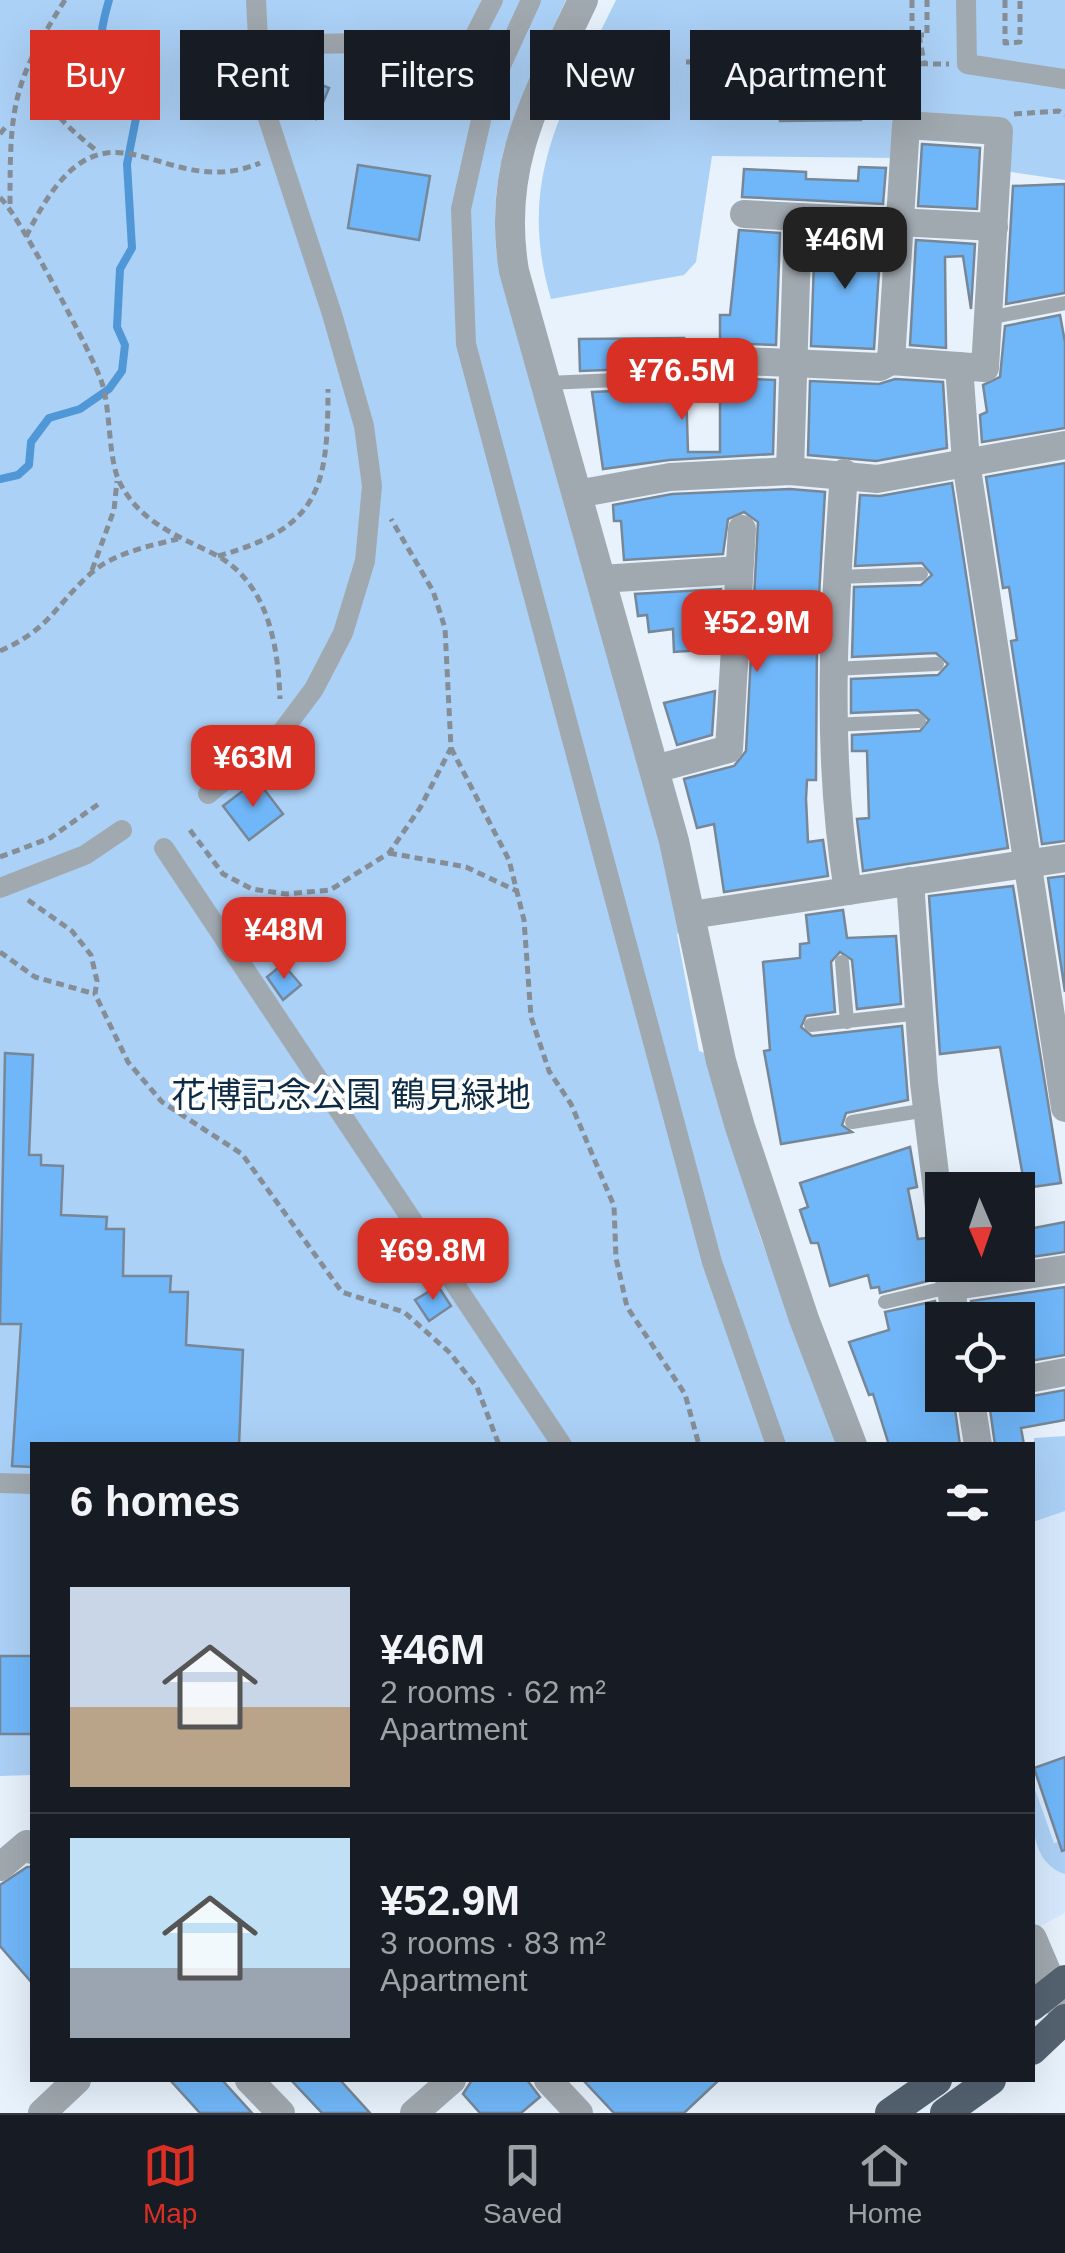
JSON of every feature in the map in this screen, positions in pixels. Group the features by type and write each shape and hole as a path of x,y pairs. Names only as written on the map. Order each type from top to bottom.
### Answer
{"highway":[{"path":"1035,2044 1056,2002"},
{"path":"890,2113 934,2082"},
{"path":"945,2113 988,2082"}],"street":[{"path":"256,0 257,30"},
{"path":"324,43 472,40 493,0"},
{"path":"531,0 486,98 461,209 466,344 712,1262 775,1442"},
{"path":"584,0 529,114 509,185 514,271 655,769 721,1061 740,1127 851,1442"},
{"path":"966,0 967,64 1065,79"},
{"path":"208,794 278,736 314,690 343,633 365,562 372,486 364,426 332,314 266,120"},
{"path":"721,360 880,368 891,360 985,368 999,131 906,125 891,360"},
{"path":"744,214 994,227"},
{"path":"790,472 796,373 790,363 798,217"},
{"path":"959,366 966,462 1065,1108"},
{"path":"577,494 670,477 790,472 844,473 856,480 876,479 1065,445"},
{"path":"844,473 830,670 838,827 848,891"},
{"path":"655,769 730,749 742,529"},
{"path":"601,579 739,570"},
{"path":"8,886 86,855 122,830"},
{"path":"164,848 560,1442"},
{"path":"691,915 1065,858"},
{"path":"910,881 935,1172"},
{"path":"1035,1271 1065,1269"},
{"path":"1035,1377 1065,1372"},
{"path":"973,1412 978,1442"},
{"path":"0,1483 30,1484"},
{"path":"0,1866 27,1844 30,1848"},
{"path":"1035,1947 1056,2002"},
{"path":"42,2113 75,2082"},
{"path":"251,2082 281,2113"},
{"path":"414,2113 450,2082"},
{"path":"550,2082 579,2113"}],"lane":[{"path":"988,318 1065,302"},
{"path":"546,383 689,378"},
{"path":"837,577 921,574"},
{"path":"830,670 937,664"},
{"path":"832,724 919,721"},
{"path":"842,962 847,1022"},
{"path":"812,1025 920,1013"},
{"path":"852,1122 927,1110"},
{"path":"884,1302 933,1282"}],"path":[{"path":"46,30 65,0"},
{"path":"912,0 912,30"},
{"path":"921,35 927,35 927,0"},
{"path":"1005,0 1005,43 1020,42 1020,0"},
{"path":"921,46 924,62 967,64"},
{"path":"30,60 17,88 10,122 10,204 86,343 103,385 117,478 114,510 90,574"},
{"path":"999,131 1005,115 1058,111 1065,115"},
{"path":"60,120 98,152 138,152 183,167 212,170 254,166 276,155"},
{"path":"906,120 906,125"},
{"path":"0,134 10,122"},
{"path":"26,238 63,176 98,152"},
{"path":"0,198 10,204"},
{"path":"218,556 264,543 295,524 303,511 318,485 322,466 328,427 328,370"},
{"path":"117,478 135,506 178,540 218,556 260,598 277,647 278,736"},
{"path":"372,486 433,592 446,628 451,748 509,860 524,920 531,1017 549,1071 572,1104 614,1206 616,1258 627,1307 685,1394 698,1442"},
{"path":"0,651 29,638 62,609 90,574 111,559 178,540"},
{"path":"190,830 223,874 252,889 286,894 330,890 388,852 420,808 451,748"},
{"path":"0,856 50,838 100,803"},
{"path":"388,852 466,867 517,891"},
{"path":"8,886 72,931 91,955 97,981 95,994 128,1062 162,1102 242,1154 342,1292 404,1312 449,1352 477,1387 498,1442"},
{"path":"0,952 35,976 95,994"}],"shaded area":[{"path":"1065,1504 1065,1913 1035,1929 1035,1517"}],"green space":[{"name":"花博記念公園 鶴見緑地","path":"0,0 566,0 552,30 530,30 530,78 512,124 497,187 497,257 661,848 681,931 677,934 699,1051 705,1053 761,1239 836,1442 30,1442 30,1775 0,1776"},
{"path":"616,0 1065,0 1065,180 1005,171 1006,126 921,120 921,30 690,30 690,120 901,120 896,158 712,156 696,262 684,275 551,299 541,256 539,216 542,179 560,120 670,120 670,30 601,30"},
{"path":"1065,1436 1065,1511 1035,1521 1035,1442 1034,1438"},
{"path":"1035,1789 1054,1843 1065,1840 1065,1874 1044,1859 1038,1847"}],"building":[{"path":"922,144 980,148 977,209 918,206"},
{"path":"358,165 430,176 419,240 348,228"},
{"path":"859,167 886,168 883,204 742,197 744,169 806,172 806,179 858,181"},
{"path":"1065,184 1065,293 1006,304 1013,186"},
{"path":"739,230 780,233 776,345 720,343 720,315 730,315"},
{"path":"815,235 881,239 874,349 811,346"},
{"path":"916,240 975,244 971,309 963,256 945,257 946,348 910,345"},
{"path":"1060,315 1065,342 1065,428 982,442 980,415 987,412 983,385 1000,377 1005,326"},
{"path":"684,338 685,367 580,371 579,339"},
{"path":"720,378 775,380 773,454 669,460 603,469 592,392 686,388 688,452 720,452"},
{"path":"895,379 943,382 947,448 876,461 808,455 810,381 879,384"},
{"path":"1065,463 1065,841 1042,844 1011,641 1017,640 1009,587 1003,588 986,477"},
{"path":"952,483 1008,848 863,871 857,819 869,818 867,751 852,751 852,735 920,731 929,720 918,710 851,713 851,679 938,675 948,664 936,653 852,657 854,587 921,585 932,575 922,563 855,566 860,495 880,496"},
{"path":"790,489 825,492 817,630 816,780 807,780 806,799 808,842 823,840 828,876 724,892 714,824 697,828 684,779 734,766 746,751 758,522 744,512 728,519 723,554 624,560 621,521 614,521 613,505 672,494"},
{"path":"721,589 717,649 674,652 673,629 649,632 647,615 638,616 635,594"},
{"path":"715,691 712,735 677,745 664,703"},
{"path":"257,780 283,814 249,840 223,806"},
{"path":"1065,876 1065,992 1048,878"},
{"path":"1013,886 1061,1183 1035,1187 1035,1172 1022,1172 1000,1047 940,1054 929,896"},
{"path":"843,910 847,938 896,936 901,1004 857,1009 852,960 840,952 831,962 835,1012 806,1016 801,1027 812,1036 902,1026 908,1100 846,1113 842,1125 852,1132 781,1144 764,1051 770,1050 763,962 800,958 800,944 809,943 806,915"},
{"path":"283,964 301,985 283,1000 267,977"},
{"path":"5,1053 33,1055 29,1155 41,1155 41,1165 63,1166 61,1215 107,1217 106,1229 124,1229 123,1276 171,1276 170,1292 188,1292 186,1345 243,1350 239,1442 30,1442 30,1467 12,1466 21,1324 0,1324"},
{"path":"910,1147 917,1187 908,1189 918,1239 925,1238 925,1282 880,1293 879,1287 871,1288 868,1275 830,1286 818,1243 811,1243 800,1210 808,1207 800,1183"},
{"path":"1065,1222 1065,1252 1035,1256 1035,1228"},
{"path":"438,1286 451,1306 429,1321 415,1300"},
{"path":"1065,1287 1065,1355 1035,1360 1035,1302 971,1301"},
{"path":"925,1303 925,1412 955,1412 960,1442 888,1442 873,1394 869,1395 849,1342 889,1330 885,1312"},
{"path":"1065,1390 1065,1420 1021,1428 1023,1442 995,1442 990,1412 1035,1412 1035,1395"},
{"path":"0,1656 30,1656 30,1734 0,1734"},
{"path":"1065,1757 1065,1850 1062,1851 1035,1768"},
{"path":"30,1867 30,1981 0,1946 0,1885"},
{"path":"172,2082 224,2082 252,2113 200,2113"},
{"path":"293,2082 342,2082 370,2113 322,2113"},
{"path":"471,2082 529,2082 540,2097 521,2113 480,2113 463,2094"},
{"path":"585,2082 717,2082 684,2113 614,2113"}],"waterway":[{"path":"0,479 18,475 29,465 31,442 49,418 80,409 109,389 122,371 125,345 117,327 120,269 132,248 127,164 138,108 109,69 101,48 109,0"}]}
